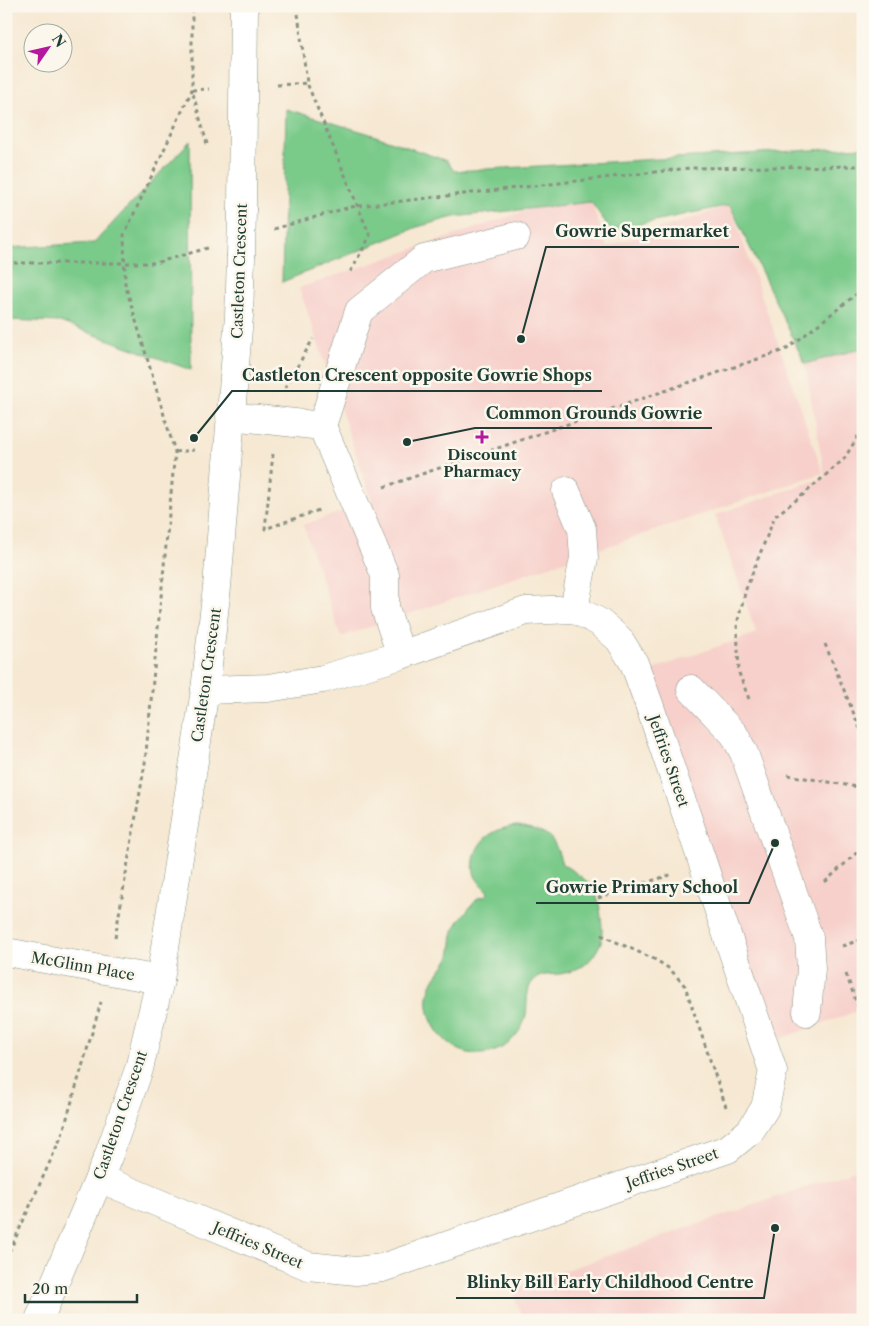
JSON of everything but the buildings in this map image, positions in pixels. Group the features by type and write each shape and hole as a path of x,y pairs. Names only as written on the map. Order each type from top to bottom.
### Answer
{"street":[{"name":"Castleton Crescent","path":"39,1320 99,1178 139,1070 160,980 205,690 217,587 239,316 244,6"},
{"path":"401,654 384,608 385,574 322,426 359,311 424,258 516,236"},
{"path":"230,416 322,426"},
{"path":"566,490 582,529 584,558 574,609"},
{"name":"Jeffries Street","path":"99,1178 308,1266 356,1271 382,1268 728,1149 750,1131 765,1108 773,1070 704,864 634,663 619,639 599,622 574,609 526,611 323,679 268,688 205,690"},
{"path":"691,689 734,734 744,753 809,938 811,969 807,1012"},
{"name":"McGlinn Place","path":"6,952 160,980"}],"path":[{"path":"6,1259 62,1135 102,1001 121,912 145,763 175,452 124,284 124,235 192,90 192,6"},
{"path":"297,6 306,83 370,236 346,279"},
{"path":"192,90 306,83"},
{"path":"266,231 358,206 690,168 863,166"},
{"path":"6,263 155,263 211,247"},
{"path":"313,339 279,398 265,530 786,349 863,289"},
{"path":"749,700 739,673 737,624 746,588 775,516 804,494 844,459 863,428"},
{"path":"825,644 863,736"},
{"path":"785,775 863,788"},
{"path":"823,884 863,847"},
{"path":"598,898 704,864"},
{"path":"601,935 656,960 670,969 685,986 737,1140"},
{"path":"837,948 863,939"},
{"path":"844,967 863,1020"}],"shaded area":[{"path":"587,190 607,247 730,205 823,473 341,637 303,525 372,501 299,288"},
{"path":"863,348 863,1009 760,1046 629,678 756,633 715,515 825,477 805,364"},
{"path":"863,1167 863,1320 523,1320 512,1289"}],"green space":[{"path":"286,109 367,133 447,161 454,171 863,147 863,348 805,364 730,205 611,230 591,202 454,217 417,227 282,282"},
{"path":"190,141 191,370 60,322 6,320 6,248 94,243"},
{"path":"518,826 543,832 548,836 556,846 562,864 584,879 594,890 601,916 602,938 594,956 583,966 561,974 540,976 533,981 528,993 523,1023 516,1035 506,1045 496,1051 485,1054 467,1053 453,1046 438,1032 429,1014 429,993 432,983 449,958 457,924 478,898 486,896 488,892 474,872 474,860 479,846 489,835 496,831"}],"place":[{"name":"Gowrie Supermarket","path":"521,339"},
{"name":"Discount Pharmacy","path":"482,437"},
{"name":"Castleton Crescent opposite Gowrie Shops","path":"194,438"},
{"name":"Common Grounds Gowrie","path":"407,442"},
{"name":"Gowrie Primary School","path":"775,843"},
{"name":"Blinky Bill Early Childhood Centre","path":"775,1228"}]}
